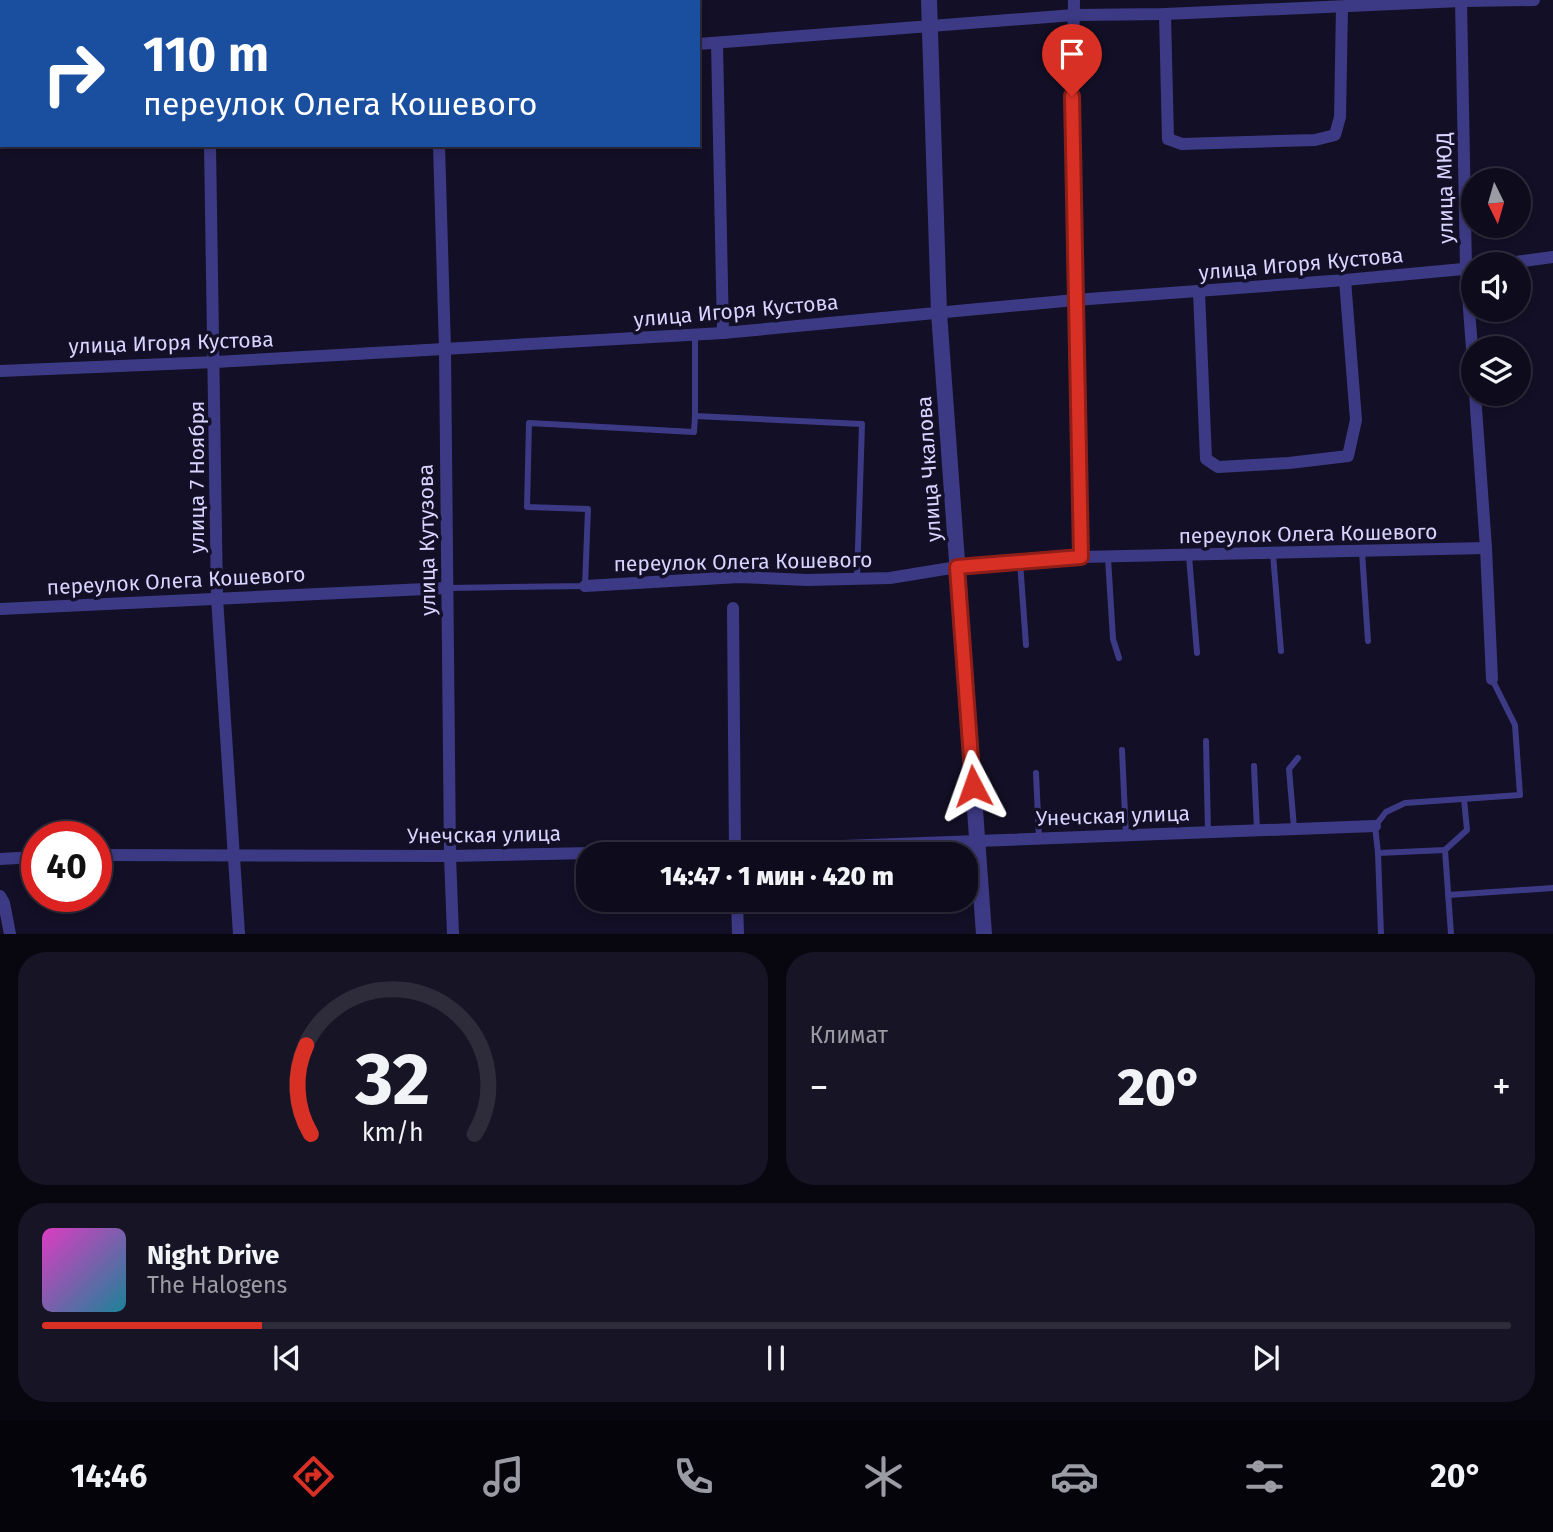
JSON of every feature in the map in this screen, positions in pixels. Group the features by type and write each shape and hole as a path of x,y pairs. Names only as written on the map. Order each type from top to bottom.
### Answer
{"street":[{"name":"улица Чкалова","path":"929,0 939,313 984,933"},
{"path":"1074,0 1072,123 1081,557"},
{"path":"700,44 1074,15 1165,14 1461,0 1534,0"},
{"name":"улица МЮД","path":"1461,0 1469,252"},
{"path":"1165,14 1168,139 1182,144 1301,140 1335,135 1340,117 1342,7"},
{"path":"717,43 723,333"},
{"name":"улица 7 Ноября","path":"210,147 217,598 239,933"},
{"name":"улица Кутузова","path":"439,147 445,350 453,933"},
{"path":"1531,260 1553,257"},
{"name":"улица Игоря Кустова","path":"0,371 215,362 695,335 1075,300 1461,269"},
{"path":"1199,292 1206,459 1219,467 1289,463 1348,456 1356,420 1345,280"},
{"path":"1476,406 1492,679"},
{"name":"переулок Олега Кошевого","path":"585,586 739,577 890,578 957,567 1081,557 1486,548"},
{"name":"переулок Олега Кошевого","path":"0,609 447,588"},
{"path":"733,608 735,842"},
{"name":"Унечская улица","path":"937,842 1375,826"},
{"name":"Унечская улица","path":"112,855 576,854"},
{"path":"0,859 21,858"},
{"path":"1,901 10,933"},
{"path":"737,912 738,933"}],"lane":[{"path":"585,586 587,509 527,507 529,423 694,432 695,335"},
{"path":"695,416 862,424 857,579"},
{"path":"1362,552 1368,641"},
{"path":"1273,554 1281,651"},
{"path":"1189,556 1197,653"},
{"path":"1108,558 1113,639 1119,658"},
{"path":"1020,562 1026,645"},
{"name":"переулок Олега Кошевого","path":"447,588 585,586"},
{"path":"1381,933 1375,826 1386,812 1405,803 1520,795 1515,725 1492,679"},
{"path":"1206,741 1208,832"},
{"path":"1122,750 1126,836"},
{"path":"1294,828 1289,769 1298,758"},
{"path":"1254,766 1257,830"},
{"path":"1036,773 1039,838"},
{"path":"1378,853 1445,850 1467,830 1464,799"},
{"path":"1445,850 1451,933"},
{"path":"1448,895 1553,888"}],"route":[{"path":"973,786 957,567 1081,557 1072,96"}]}
